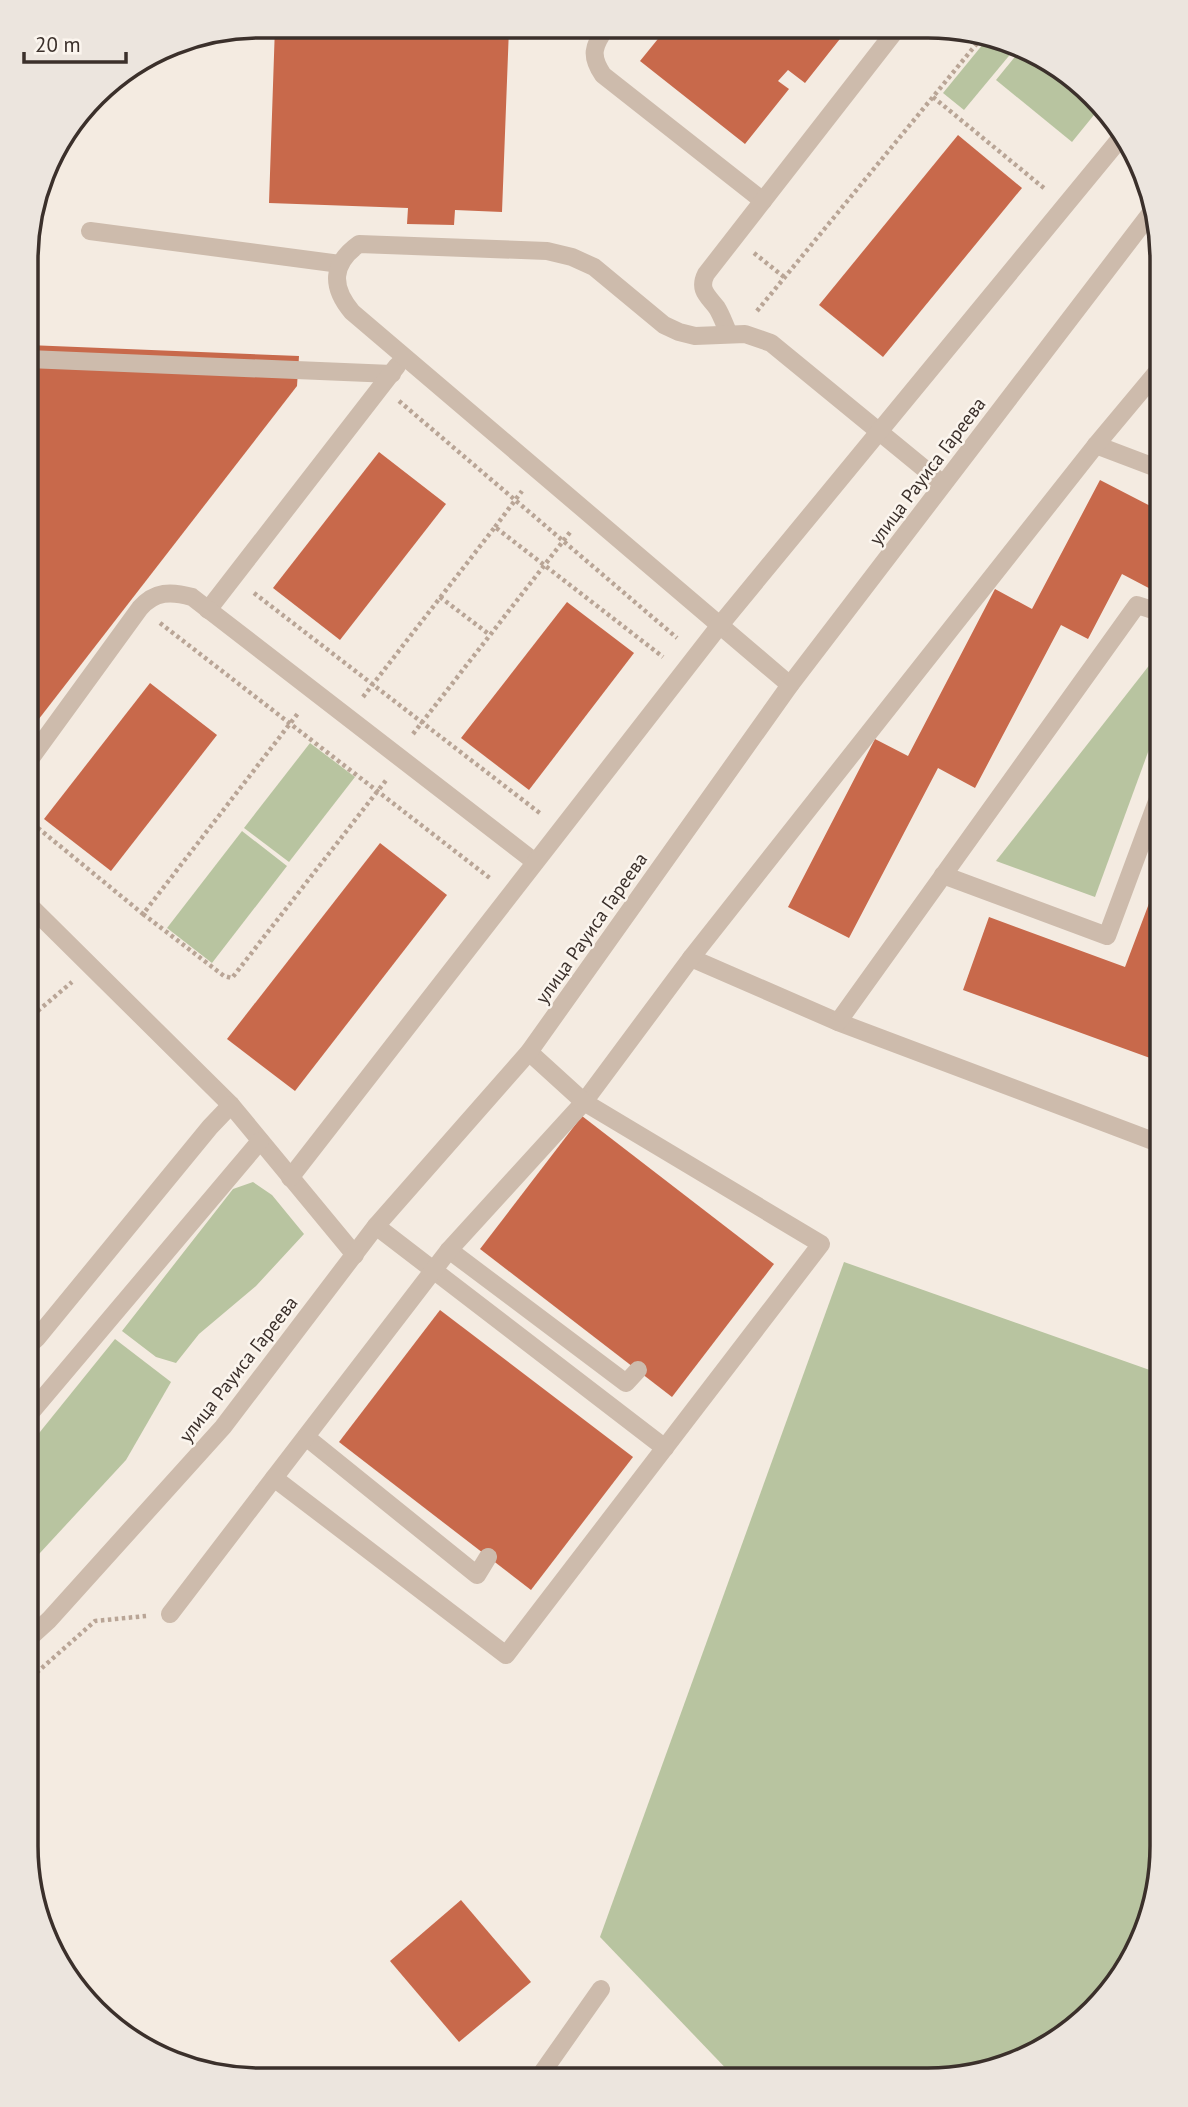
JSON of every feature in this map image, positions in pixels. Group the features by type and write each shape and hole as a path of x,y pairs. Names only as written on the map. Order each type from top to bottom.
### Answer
{"street":[{"path":"601,38 594,54 596,64 603,75 763,201"},
{"path":"733,334 705,295 703,281 706,274 890,38"},
{"path":"290,1178 720,625 1116,144"},
{"name":"улица Рауиса Гареева","path":"38,1629 223,1427 376,1226 529,1052 790,685 1145,220"},
{"path":"90,231 340,264"},
{"path":"790,685 352,312 343,302 337,278 340,264 348,252 359,244 547,251 572,257 594,267 664,324 679,332 695,336 733,334 771,343 943,484"},
{"path":"208,610 405,357"},
{"path":"38,360 386,380"},
{"path":"170,1614 433,1270 584,1102 691,958 1150,381"},
{"path":"1096,446 1150,466"},
{"path":"38,748 140,608 153,597 177,592 192,597 535,862"},
{"path":"838,1022 1137,605 1150,609"},
{"path":"943,875 1107,936 1150,821"},
{"path":"38,914 230,1105 355,1255"},
{"path":"691,958 838,1022 1149,1140"},
{"path":"274,1478 506,1655 821,1244 584,1102 529,1052"},
{"path":"38,1337 230,1105"},
{"path":"38,1404 261,1141"},
{"path":"376,1226 665,1448"},
{"path":"449,1250 626,1383 638,1370"},
{"path":"306,1437 477,1575 488,1557"},
{"path":"545,2068 601,1989"}],"path":[{"path":"733,334 784,277 976,44"},
{"path":"932,97 1065,205"},
{"path":"754,253 784,277"},
{"path":"386,380 515,500 697,655"},
{"path":"347,717 538,470"},
{"path":"38,827 143,914 224,976 232,978 378,791 422,723 586,511"},
{"path":"495,527 683,672"},
{"path":"234,577 561,830"},
{"path":"440,597 490,635"},
{"path":"140,608 511,894"},
{"path":"143,914 315,692"},
{"path":"38,1011 77,978"},
{"path":"38,1671 95,1621 170,1614"}],"green space":[{"path":"982,46 1010,55 964,110 943,93"},
{"path":"1015,57 1051,76 1094,114 1072,142 996,80"},
{"path":"1150,665 1150,748 1095,897 996,861"},
{"path":"310,743 355,777 289,862 244,828"},
{"path":"242,831 287,866 212,963 167,928"},
{"path":"253,1182 272,1195 304,1234 256,1286 199,1334 176,1363 156,1357 122,1331 233,1189"},
{"path":"844,1262 1149,1370 1149,1861 1145,1890 1133,1931 1120,1957 1094,1993 1051,2031 1026,2046 999,2057 956,2067 726,2068 600,1937"},
{"path":"115,1339 171,1382 126,1460 38,1555 38,1434"}],"building":[{"path":"275,38 509,38 502,212 455,210 454,225 407,224 408,208 269,203"},
{"path":"659,38 841,38 805,83 788,70 778,81 789,89 745,144 640,61"},
{"path":"958,135 1022,188 883,357 819,305"},
{"path":"38,345 299,356 297,386 38,720"},
{"path":"379,452 446,504 340,640 273,588"},
{"path":"1100,480 1150,506 1150,589 1122,574 1088,639 1061,625 975,788 938,768 849,938 788,907 875,739 908,756 995,589 1032,609"},
{"path":"567,602 634,653 529,790 461,738"},
{"path":"150,683 217,735 111,871 44,819"},
{"path":"380,843 447,895 295,1091 227,1039"},
{"path":"1150,902 1150,1058 963,990 989,917 1125,967"},
{"path":"582,1116 774,1264 672,1397 480,1249"},
{"path":"440,1310 633,1457 531,1590 339,1442"},
{"path":"461,1900 531,1982 459,2042 390,1961"}]}
